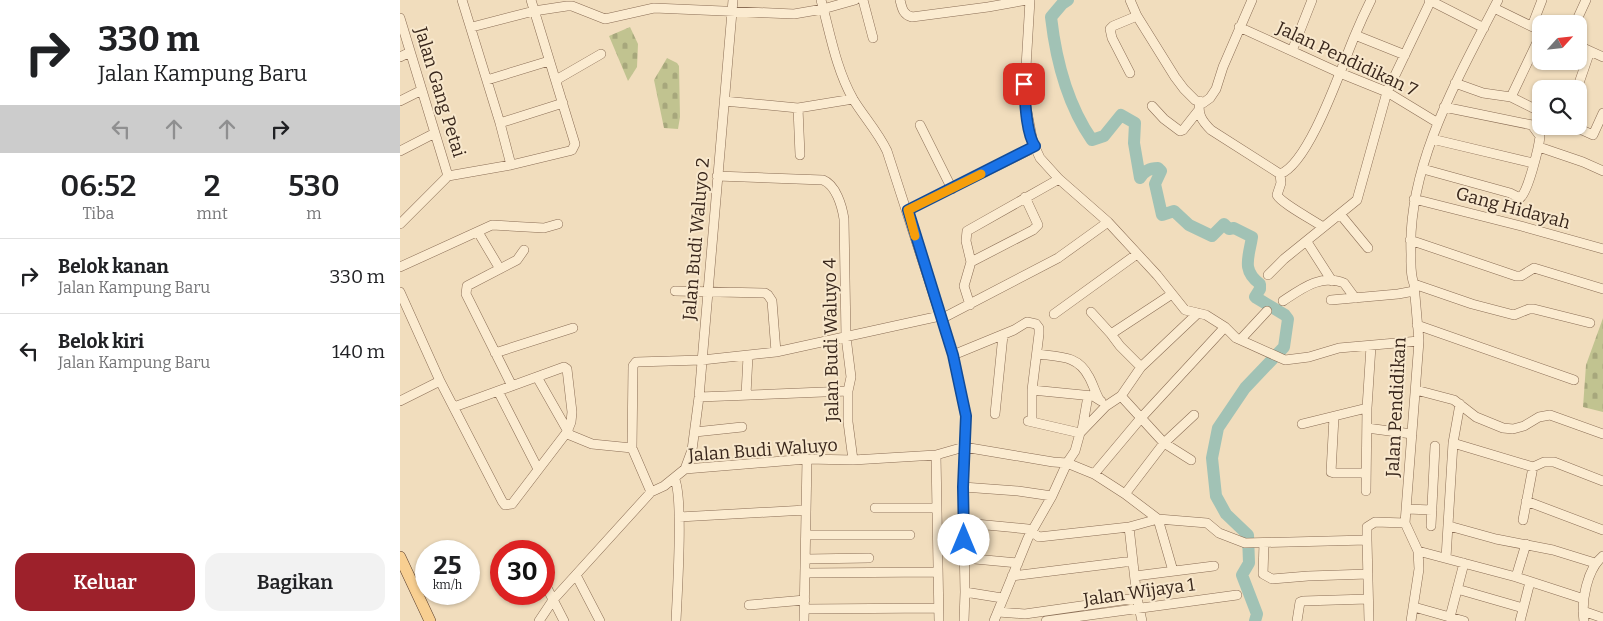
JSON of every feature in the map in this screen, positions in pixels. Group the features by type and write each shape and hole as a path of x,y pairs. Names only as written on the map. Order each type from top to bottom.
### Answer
{"main road":[{"path":"400,557 430,621"}],"street":[{"path":"462,0 472,27 511,165"},
{"path":"400,223 448,176 511,165 572,150 575,144 530,0"},
{"name":"Jalan Budi Waluyo 2","path":"684,469 692,450 699,397 732,0"},
{"path":"472,27 534,11 572,6 605,19 654,8 794,14 822,5 855,0"},
{"path":"864,0 873,38"},
{"path":"900,0 903,11 906,15 912,17 1029,0 1024,84 1028,122 1033,143 1040,158 1059,179 1108,222 1157,275 1185,310 1206,315 1225,327 1236,338 1285,360 1309,358 1339,348 1419,341"},
{"path":"1130,0 1137,16 1184,89 1195,100 1203,103 1210,98 1216,89 1223,67 1252,0"},
{"path":"1292,51 1312,0"},
{"path":"1280,174 1291,166 1307,147 1371,0"},
{"path":"1268,275 1284,259 1357,200 1388,92 1430,0 1484,28"},
{"path":"1536,15 1542,0"},
{"path":"1579,15 1586,0"},
{"path":"1496,4 1532,26"},
{"name":"Jalan Pendidikan","path":"1405,523 1419,341 1416,325 1410,240 1414,199 1444,107 1496,4"},
{"path":"822,5 838,62 853,99 884,144 908,210 953,355 966,416 963,487 965,523 964,621"},
{"path":"1130,73 1112,38 1110,29 1137,16"},
{"name":"Jalan Gang Petai","path":"400,18 448,176"},
{"name":"Jalan Pendidikan 7","path":"1240,27 1340,73 1388,92 1438,123"},
{"path":"1355,34 1405,56"},
{"path":"1579,80 1590,51 1603,57"},
{"path":"400,57 410,52"},
{"path":"1511,97 1532,52"},
{"path":"556,80 601,54"},
{"path":"487,80 550,61"},
{"path":"1455,83 1484,92 1511,97 1532,108"},
{"path":"400,101 422,90"},
{"path":"724,101 798,108 853,99"},
{"path":"1152,106 1164,119 1180,131 1184,130 1198,111 1200,101"},
{"path":"500,123 563,104"},
{"path":"1423,169 1520,198 1524,195 1539,147 1540,136 1532,125 1444,107"},
{"path":"798,108 800,155"},
{"path":"1198,111 1204,123 1212,130 1280,174 1282,183 1276,195 1278,198 1322,227"},
{"path":"1587,132 1593,135 1603,113"},
{"path":"920,125 952,188"},
{"path":"400,151 435,133"},
{"path":"1432,139 1533,163"},
{"path":"908,210 1035,146"},
{"path":"1539,147 1603,170"},
{"name":"Jalan Budi Waluyo 4","path":"717,176 826,181 839,200 844,219 846,337 851,372 848,391 848,422 853,460"},
{"path":"970,305 964,286 971,262 966,241 966,231 1059,179"},
{"path":"971,262 1033,230 1038,225 1025,197"},
{"name":"Gang Hidayah","path":"1414,199 1603,249"},
{"path":"1340,214 1368,248"},
{"path":"651,492 632,448 633,366 638,361 702,360 748,356 941,318 970,305 1058,258 1108,222"},
{"path":"400,266 492,225 544,228 558,224"},
{"path":"478,232 500,269"},
{"path":"1410,240 1516,276 1522,276 1534,268 1603,288"},
{"path":"1307,242 1332,281"},
{"path":"512,386 465,290 467,286 517,260 524,250"},
{"path":"1054,314 1137,254"},
{"path":"1283,301 1318,281 1344,283 1355,298"},
{"path":"1331,300 1398,294 1414,287 1514,315 1534,309 1590,323"},
{"path":"675,291 764,293 768,295 772,301 776,352"},
{"path":"400,292 440,381 502,501 506,505 512,504 567,432 572,412 567,370 564,367 454,407"},
{"path":"1111,334 1172,294"},
{"path":"1241,340 1267,311"},
{"path":"1091,312 1141,367"},
{"path":"1081,432 1103,403 1121,396 1141,367 1198,313"},
{"path":"953,355 1003,335 1027,322 1036,324 1039,328 1039,334 1030,421 1081,432"},
{"path":"1416,325 1574,380"},
{"path":"1094,474 1141,418 1225,327"},
{"path":"496,353 573,328"},
{"path":"995,414 1003,335"},
{"path":"1366,491 1371,346"},
{"path":"1037,354 1071,359 1078,362 1103,403"},
{"path":"746,395 748,356"},
{"path":"537,376 567,432 574,438 592,444 632,448"},
{"path":"400,401 440,381"},
{"path":"1032,390 1088,396 1103,403"},
{"path":"1416,390 1454,400 1476,417 1503,428 1513,429 1545,415 1550,415 1603,434"},
{"path":"498,391 538,469"},
{"path":"699,397 848,391"},
{"path":"1088,396 1075,451 1032,532 1002,598 996,617 1137,598"},
{"path":"1121,396 1164,443 1190,460"},
{"path":"1446,558 1453,444 1460,404"},
{"path":"1302,424 1368,408"},
{"path":"1125,494 1164,443 1194,414"},
{"path":"1334,417 1331,472 1366,472"},
{"path":"695,432 742,426"},
{"path":"1367,428 1412,434"},
{"path":"1453,444 1533,467 1544,462 1554,462 1603,482"},
{"path":"1431,526 1435,446"},
{"path":"964,447 1067,463 1094,474 1158,519 1173,571"},
{"name":"Jalan Budi Waluyo","path":"555,598 651,492 674,478 684,469 806,459 853,460 936,455 964,447"},
{"path":"936,455 938,621"},
{"path":"804,621 806,459"},
{"path":"1523,520 1533,467"},
{"path":"674,478 678,492 679,517 676,621"},
{"path":"963,487 1018,491 1052,496"},
{"path":"1526,502 1603,530"},
{"path":"875,508 936,508"},
{"path":"1407,508 1432,510"},
{"path":"679,517 806,510"},
{"path":"965,523 1028,530 1039,537 1129,527 1158,519 1207,523 1219,533 1248,543 1367,540"},
{"path":"1369,621 1367,527 1375,522 1405,523 1418,551 1419,569 1411,621"},
{"path":"1449,526 1496,539 1553,550 1597,567"},
{"path":"1129,527 1137,598 1142,621"},
{"path":"806,535 910,535"},
{"path":"1264,543 1264,574 1272,579 1368,574"},
{"path":"1516,578 1526,544"},
{"path":"1418,551 1581,598 1603,556"},
{"path":"806,559 869,558"},
{"path":"964,558 1018,563"},
{"path":"1012,576 1133,561"},
{"path":"1450,617 1464,563"},
{"path":"1135,576 1214,566"},
{"path":"806,573 937,572"},
{"path":"576,575 600,621"},
{"path":"1520,621 1530,582"},
{"path":"1457,588 1523,608"},
{"path":"965,592 1002,598"},
{"path":"1584,594 1584,616 1603,618"},
{"name":"Jalan Wijaya 1","path":"1046,621 1237,595"},
{"path":"1297,621 1298,606 1303,601 1368,599"},
{"path":"555,604 564,621"},
{"name":"Jalan Budi Waluyo","path":"539,621 550,605"},
{"path":"749,605 938,608"},
{"path":"1414,607 1464,621"}],"green space":[{"path":"630,27 638,44 637,67 628,81 609,36"},
{"path":"667,58 679,66 680,117 678,129 664,128 654,80"},
{"path":"1603,318 1603,412 1583,407 1586,365"}],"waterway":[{"path":"1068,0 1051,17 1053,33 1069,97 1092,140 1104,136 1121,115 1135,123 1134,143 1140,178 1143,173 1150,169 1158,168 1161,171 1155,184 1162,215 1174,211 1189,225 1212,236 1224,224 1229,229 1234,228 1252,237 1248,268 1250,274 1260,284 1260,289 1255,297 1285,315 1288,319 1284,347 1245,388 1218,428 1212,458 1216,496 1226,514 1248,535 1249,563 1242,575 1257,614 1255,621"}],"slow traffic":[{"path":"915,236 908,210 981,174"}],"route":[{"path":"964,540 963,487 966,416 953,355 908,210 1035,146 1028,122 1024,84"}]}
